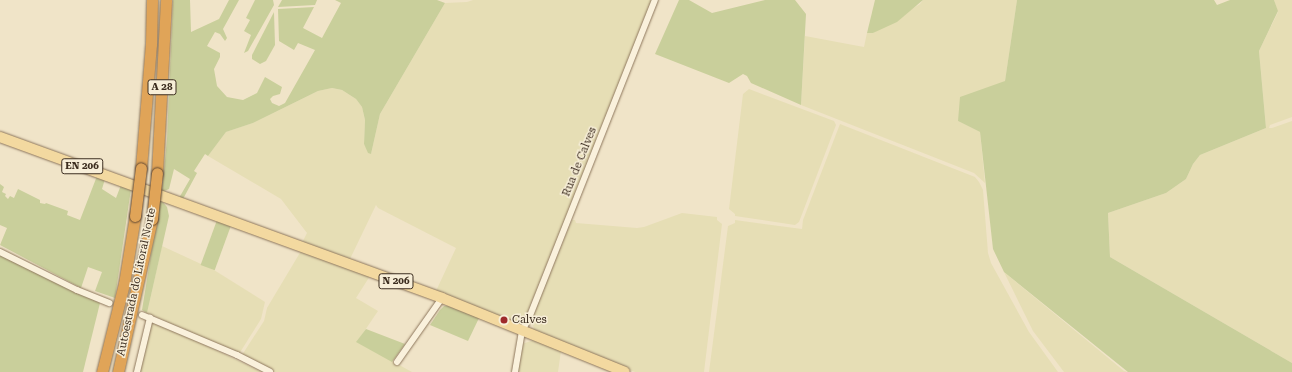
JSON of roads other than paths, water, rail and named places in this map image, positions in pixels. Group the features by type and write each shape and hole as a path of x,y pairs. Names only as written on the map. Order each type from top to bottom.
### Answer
{"highway":[{"name":"Autoestrada do Litoral Norte","path":"102,372 124,284 135,216 141,168 151,44 152,0"},
{"name":"Autoestrada do Litoral Norte","path":"118,372 152,219 157,173 166,0"}],"main road":[{"name":"EN 206","path":"0,137 164,196"},
{"name":"N 206","path":"164,196 442,298 625,372"}],"street":[{"name":"Rua de Calves","path":"516,372 522,331 529,318 655,0"},
{"path":"0,252 76,290 109,303"},
{"path":"397,362 442,298"},
{"path":"142,314 237,355 270,372"},
{"path":"137,372 150,318"}],"place":[{"name":"Calves","path":"504,320"}]}
